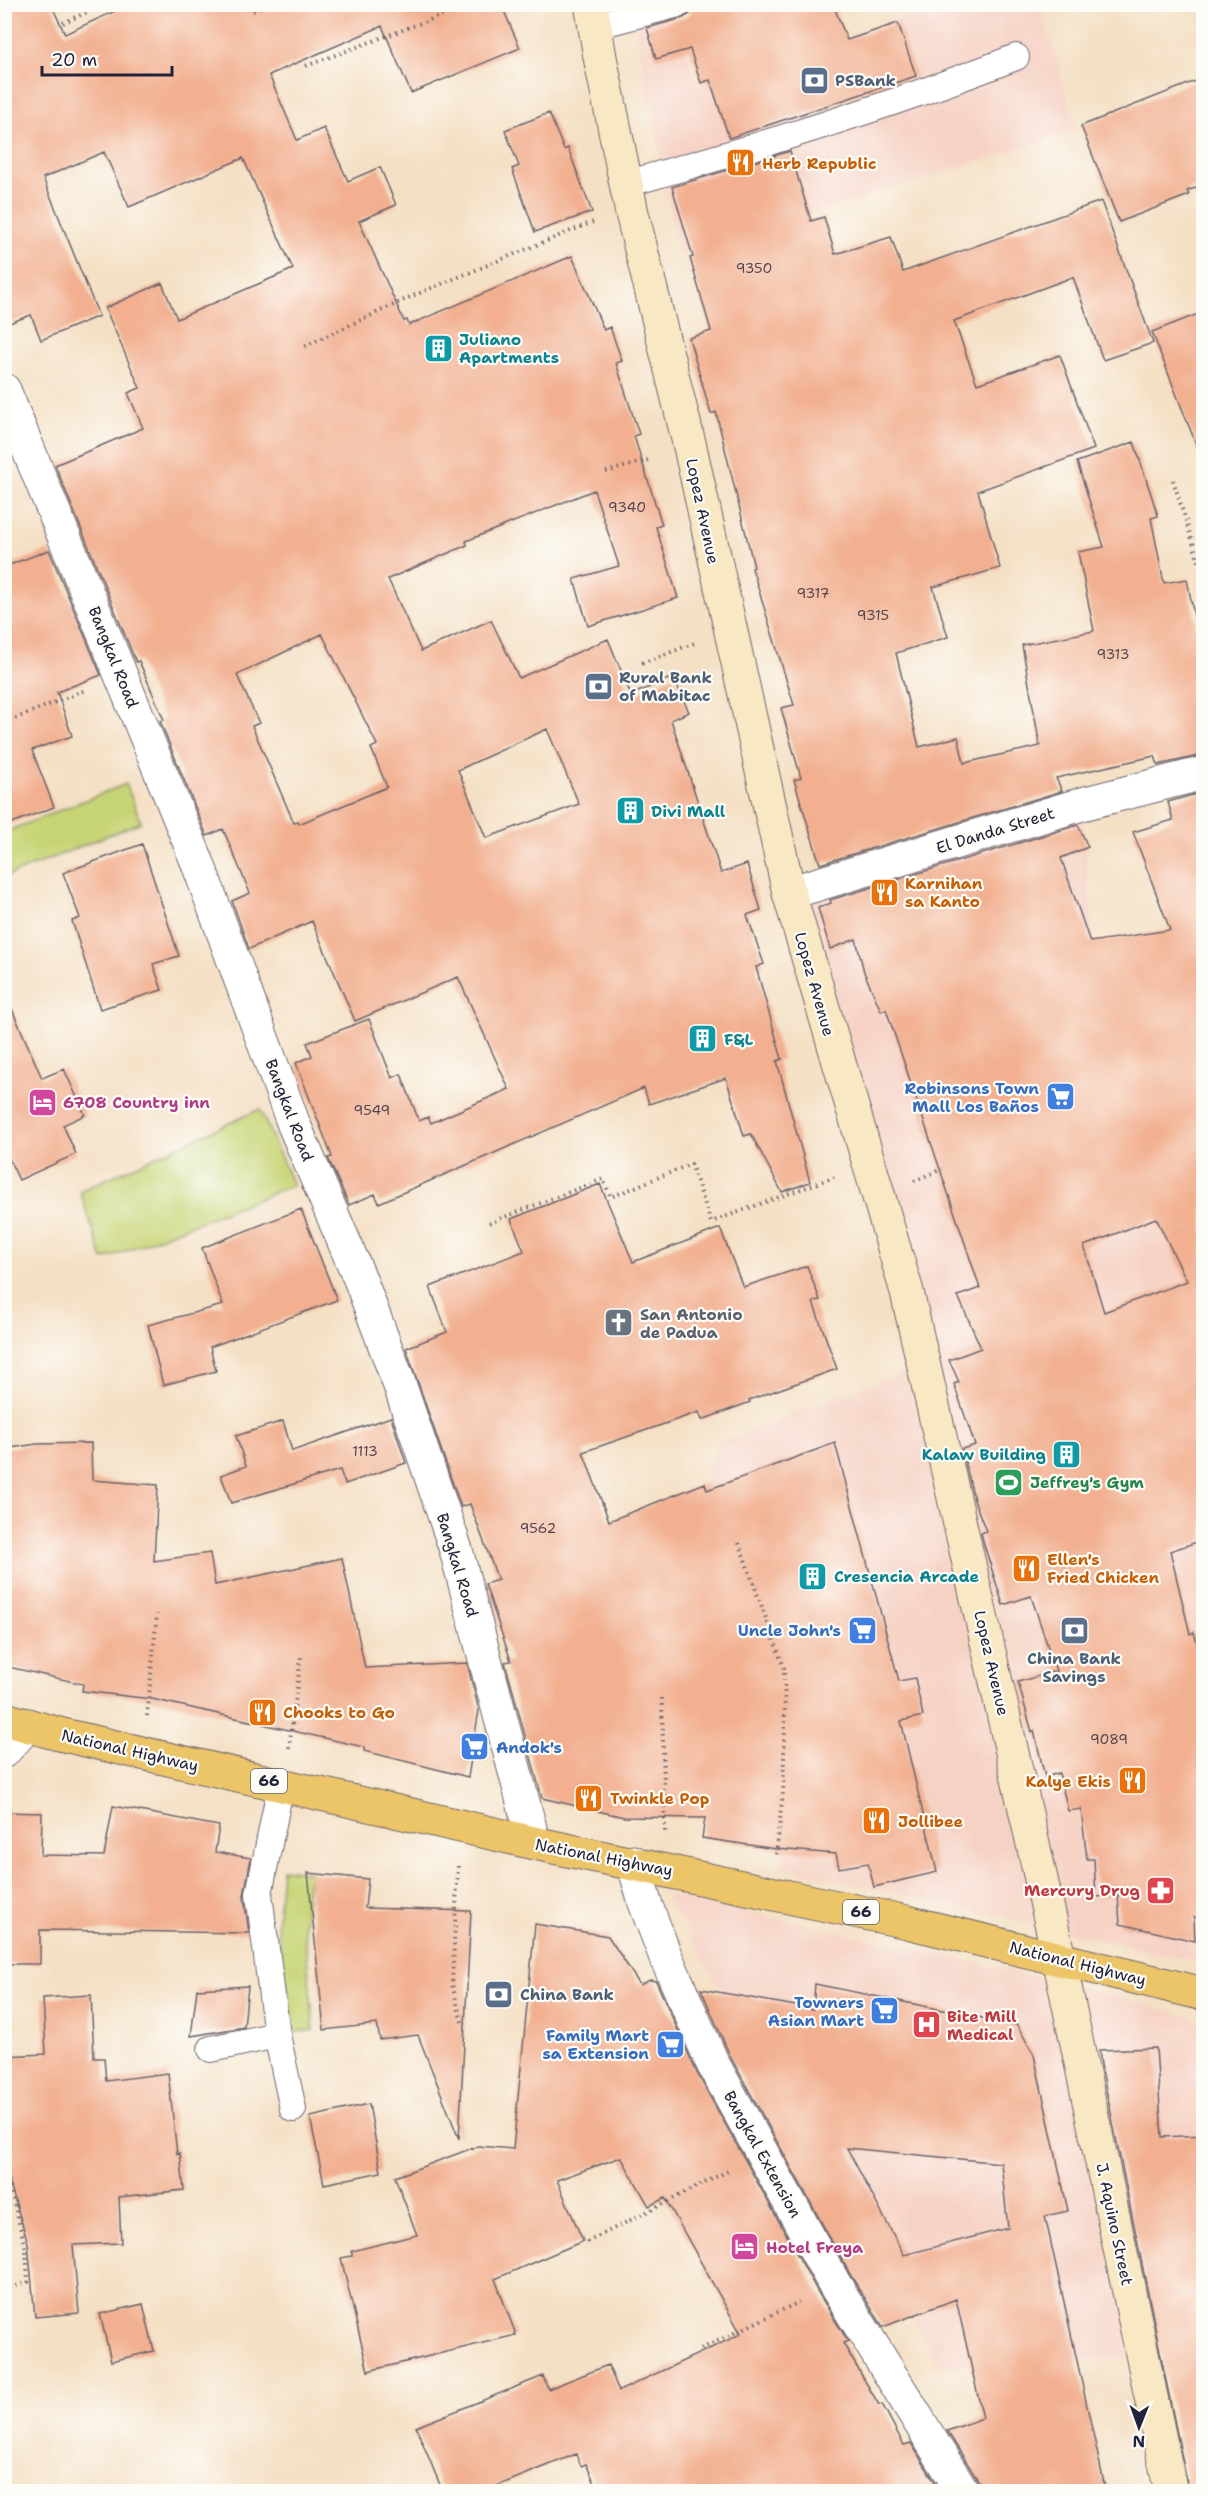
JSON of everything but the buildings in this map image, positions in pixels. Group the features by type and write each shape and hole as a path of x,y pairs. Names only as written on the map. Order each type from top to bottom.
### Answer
{"main road":[{"name":"Lopez Avenue","path":"593,15 629,199 690,447 789,892 907,1292 1059,1958"},
{"name":"National Highway","path":"16,1722 534,1843 772,1892 1059,1958 1203,1995"},
{"name":"J. Aquino Street","path":"1059,1958 1171,2492"}],"street":[{"name":"Bangkal Road","path":"4,390 197,861 294,1125 360,1279 399,1383 456,1550 534,1843"},
{"name":"El Danda Street","path":"789,892 1082,804 1203,773"},
{"path":"4,1751 16,1722"},
{"name":"Bangkal Extension","path":"647,1865 645,1903 665,1955 709,2053 835,2285 963,2492"}],"lane":[{"path":"593,15 679,4"},
{"path":"629,199 731,154 927,91 1016,57"},
{"path":"281,1784 259,1894 277,2035 293,2109"},
{"path":"211,2049 277,2035"}],"path":[{"path":"63,23 105,4"},
{"path":"254,11 268,4"},
{"path":"306,66 472,4"},
{"path":"304,346 417,294 592,223 629,199"},
{"path":"606,472 690,447"},
{"path":"1173,480 1203,578"},
{"path":"642,663 729,630"},
{"path":"4,723 122,676"},
{"path":"489,1223 603,1179 611,1197 691,1164 711,1222 837,1176"},
{"path":"922,1178 942,1169"},
{"path":"739,1543 784,1668 783,1791 772,1892"},
{"path":"143,1752 157,1614"},
{"path":"293,1731 301,1657"},
{"path":"647,1865 665,1837 662,1698"},
{"path":"460,1826 452,1984 463,2026"},
{"path":"587,2242 763,2153"},
{"path":"4,2164 26,2250 28,2282 4,2290"},
{"path":"701,2349 835,2285"}],"shaded area":[{"path":"941,5 1040,5 1077,130 679,256 633,16 672,6 698,87"},
{"path":"1082,804 1093,942 1203,925 1204,1427 1192,1432 1204,1457 1203,1963 784,1868 792,1692 721,1532 705,1483 718,1442 936,1359 803,899"},
{"path":"665,1894 1028,1974 1203,2020 1203,2354 940,2367"}],"green space":[{"path":"126,784 141,822 5,877 5,832"},
{"path":"260,1109 293,1185 103,1260 80,1191"},
{"path":"282,1869 309,1872 304,1926 314,2030 294,2032 277,1927"}],"place":[{"name":"PSBank","path":"814,80"},
{"name":"Herb Republic","path":"741,163"},
{"name":"Juliano Apartments","path":"438,348"},
{"name":"Rural Bank of Mabitac","path":"598,686"},
{"name":"Divi Mall","path":"630,811"},
{"name":"Karnihan sa Kanto","path":"884,892"},
{"name":"F&L","path":"703,1039"},
{"name":"Robinsons Town Mall Los Baños","path":"1060,1097"},
{"name":"6708 Country inn","path":"42,1102"},
{"name":"San Antonio de Padua","path":"619,1323"},
{"name":"Kalaw Building","path":"1067,1454"},
{"name":"Jeffrey's Gym","path":"1009,1482"},
{"name":"Ellen's Fried Chicken","path":"1026,1568"},
{"name":"Cresencia Arcade","path":"813,1576"},
{"name":"Uncle John's","path":"862,1630"},
{"name":"China Bank Savings","path":"1074,1630"},
{"name":"Chooks to Go","path":"262,1712"},
{"name":"Andok's","path":"475,1747"},
{"name":"Kalye Ekis","path":"1132,1781"},
{"name":"Twinkle Pop","path":"589,1798"},
{"name":"Jollibee","path":"877,1821"},
{"name":"Mercury Drug","path":"1161,1890"},
{"name":"China Bank","path":"499,1994"},
{"name":"Towners Asian Mart","path":"885,2011"},
{"name":"Bite Mill Medical","path":"926,2025"},
{"name":"Family Mart sa Extension","path":"670,2044"},
{"name":"Hotel Freya","path":"745,2247"}]}
